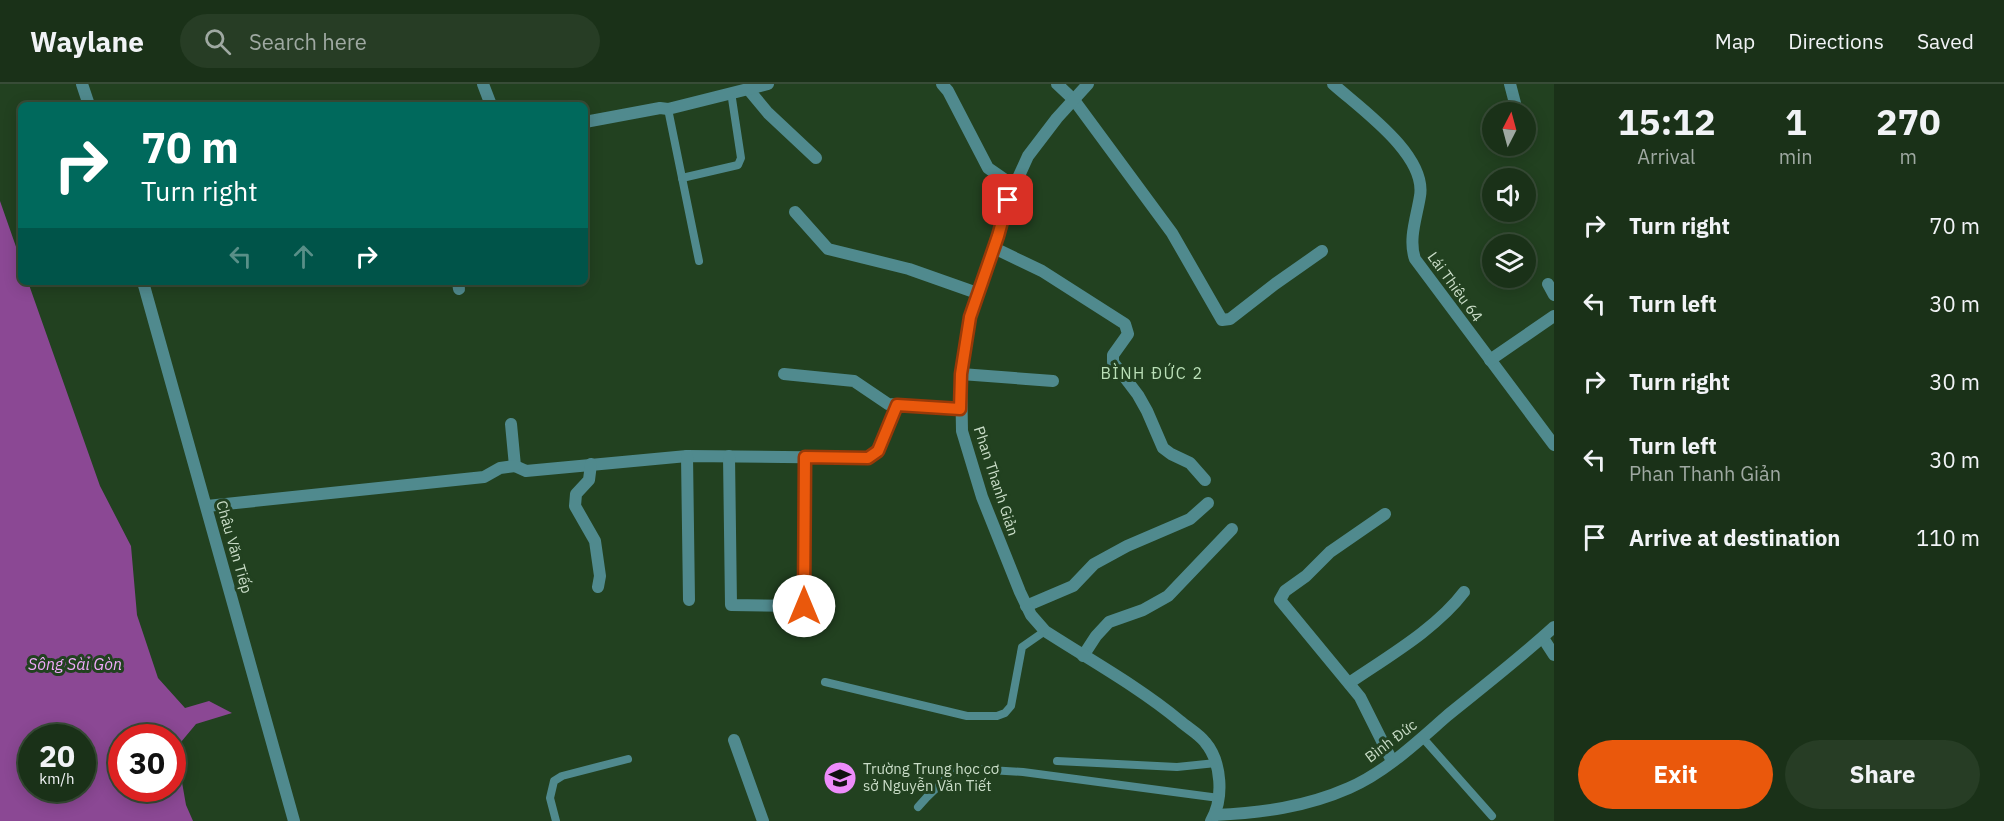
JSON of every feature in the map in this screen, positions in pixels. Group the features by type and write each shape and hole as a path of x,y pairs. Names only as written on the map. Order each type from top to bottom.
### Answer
{"street":[{"path":"82,84 88,102"},
{"path":"483,84 490,102"},
{"path":"588,121 660,108 668,109 768,84"},
{"path":"942,84 948,91 988,168 1014,186"},
{"path":"1057,84 1074,100 1172,233 1222,320 1230,319 1322,251"},
{"name":"Phan Thanh Giản","path":"1088,84 1057,118 1028,156 1008,200 970,317 961,374 962,431 982,497 1031,615 1045,631 1162,706 1206,742 1216,764 1219,798 1213,818"},
{"name":"Lái Thiêu 64","path":"1333,84 1389,134 1415,165 1422,181 1411,248 1415,259 1490,360 1550,432 1554,445"},
{"path":"1510,84 1514,102"},
{"path":"748,88 768,113 816,158"},
{"path":"795,212 828,249 909,269 977,293"},
{"path":"994,248 1042,272 1125,324 1128,334 1113,355 1113,362 1143,403 1163,448 1190,463 1205,480"},
{"name":"Châu Văn Tiếp","path":"144,285 294,821"},
{"path":"1490,360 1554,316"},
{"path":"784,374 854,381 888,404 960,409"},
{"path":"961,374 1053,381"},
{"path":"207,506 484,477 500,468 515,465 526,471 687,456 868,458 878,451 897,405"},
{"path":"511,424 515,465"},
{"path":"687,456 689,600"},
{"path":"729,456 731,605 804,606 805,457"},
{"path":"591,464 589,480 576,494 575,506 595,541 600,576 598,587"},
{"path":"1026,606 1073,586 1094,564 1127,546 1190,519 1208,503"},
{"path":"1385,514 1330,552 1306,576 1285,591 1280,600 1360,697 1392,761"},
{"path":"1083,656 1096,636 1109,622 1143,610 1168,597 1232,529"},
{"path":"1349,683 1421,633 1464,592"},
{"name":"Bình Đức","path":"1213,818 1257,813 1302,804 1350,788 1392,761 1554,627"},
{"path":"1543,638 1554,655"},
{"path":"734,740 763,821"}],"lane":[{"path":"682,178 738,165 741,158 731,92"},
{"path":"668,109 699,261"},
{"path":"825,682 967,716 997,716 1005,713 1011,706 1022,646 1045,631"},
{"path":"1422,737 1492,816"},
{"path":"556,821 550,798 554,781 562,776 627,759"},
{"path":"1057,761 1177,767 1216,764"},
{"path":"918,807 957,768 1023,772 1219,798"}],"water":[{"name":"Sông Sài Gòn","path":"0,201 18,252 18,285 29,285 100,486 131,546 137,615 158,678 185,708 209,701 232,713 196,724 186,736 186,724 108,724 108,802 185,802 193,821 0,821"}],"place":[{"name":"Trường Trung học cơ sở Nguyễn Văn Tiết","path":"840,778"}],"district":[{"name":"BÌNH ĐỨC 2","path":"1152,373"}],"route":[{"path":"804,606 805,457 868,458 878,451 897,405 960,409 961,374 970,317 1008,200"}]}
